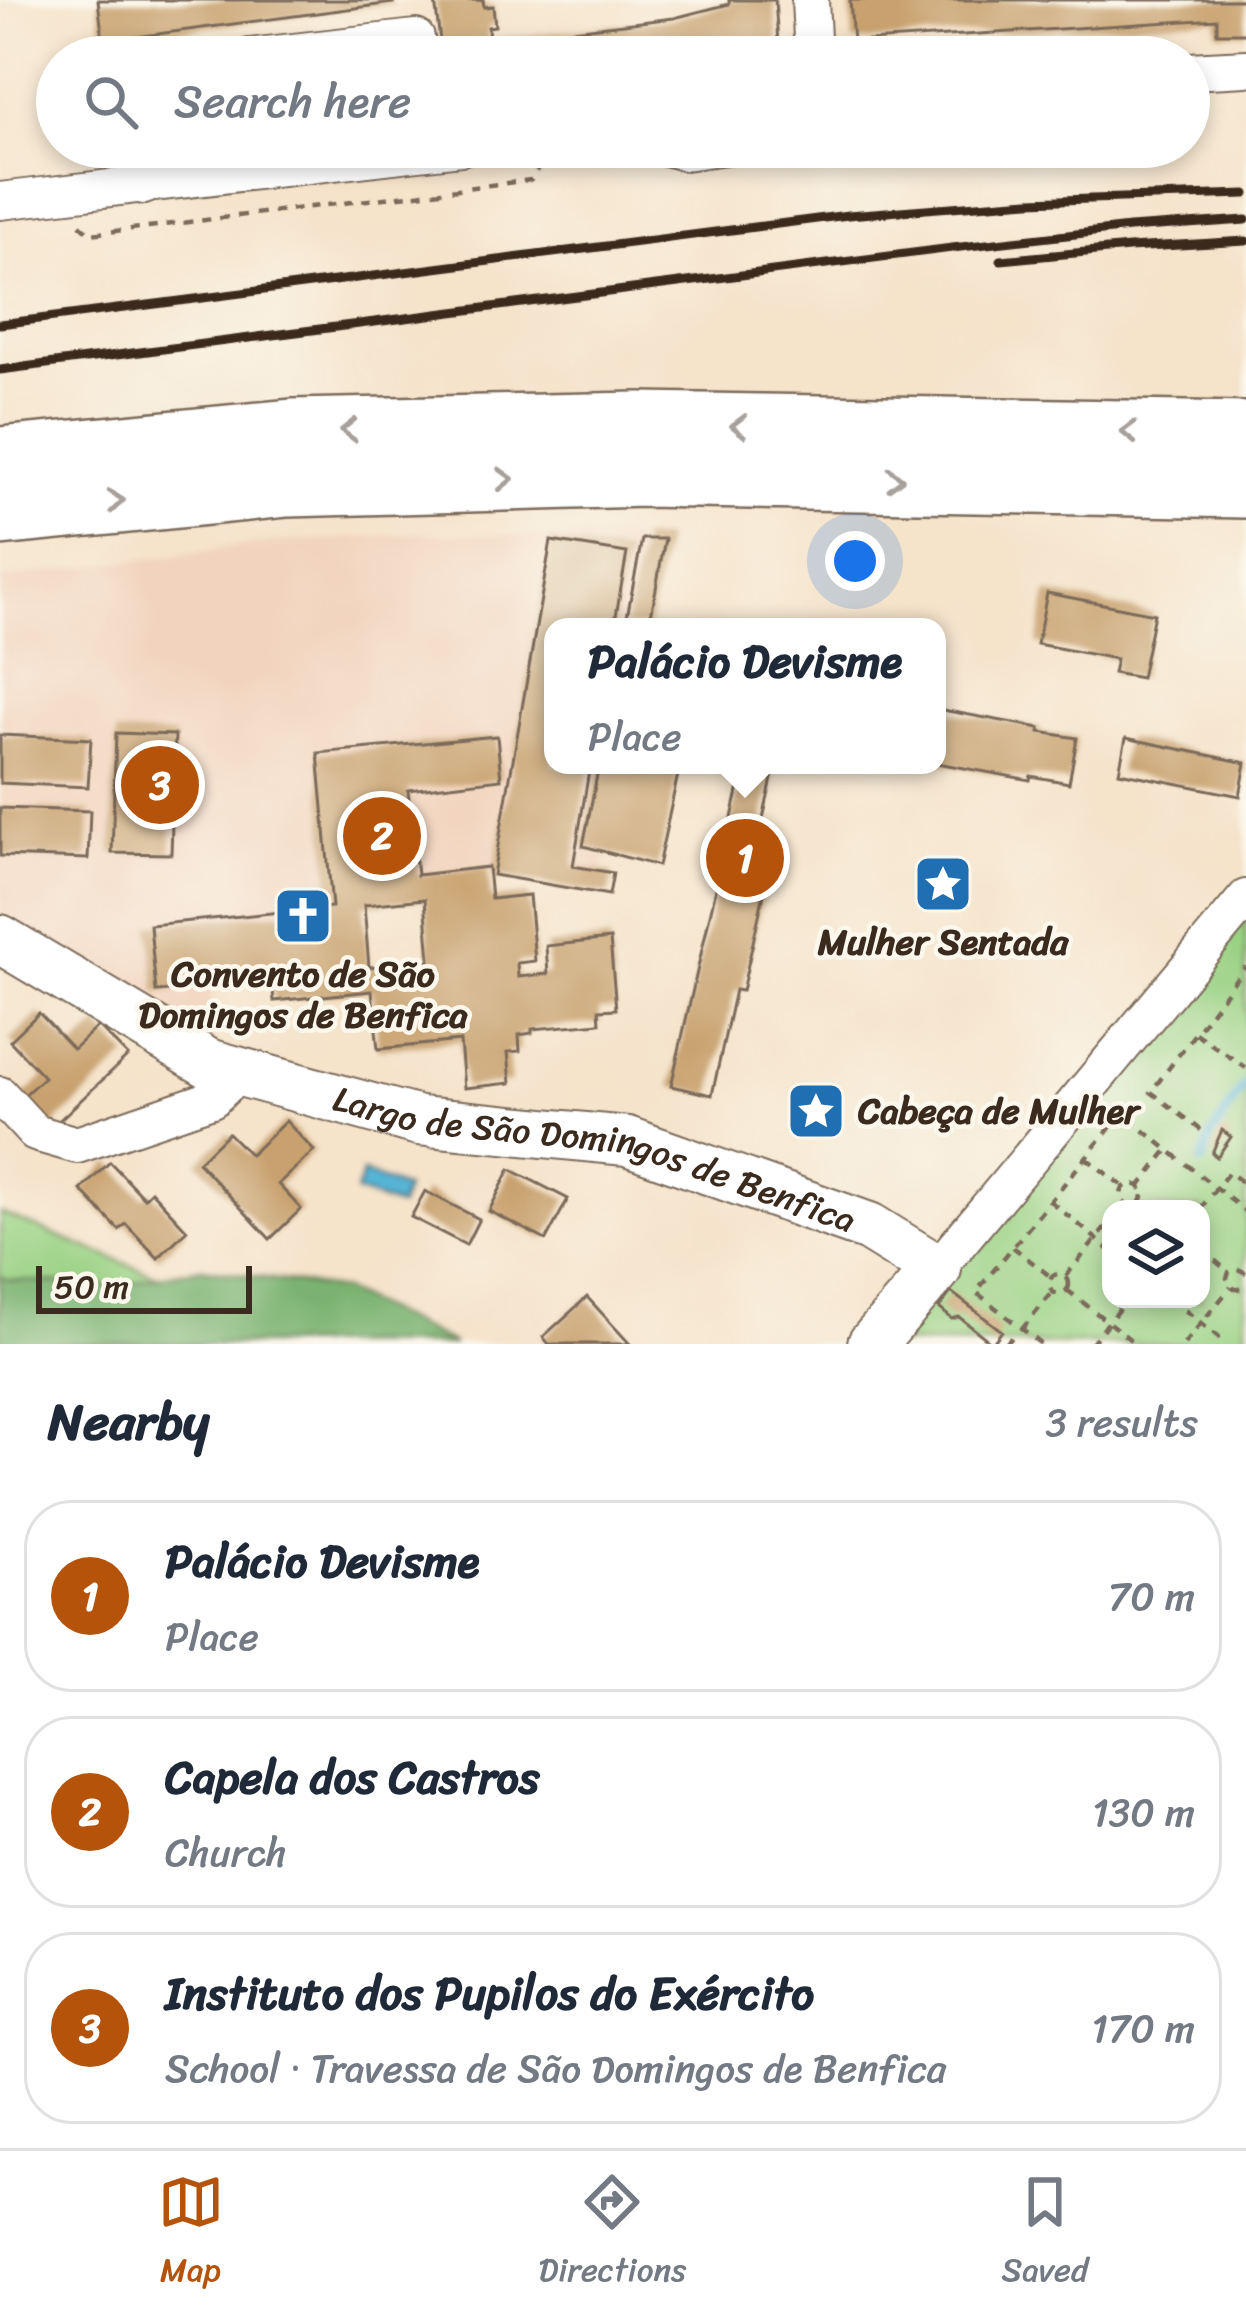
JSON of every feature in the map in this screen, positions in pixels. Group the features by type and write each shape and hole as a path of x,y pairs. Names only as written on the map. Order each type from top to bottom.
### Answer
{"highway":[{"path":"0,458 292,431 592,425 1246,434"},
{"path":"0,514 287,485 644,475 1246,486"}],"street":[{"path":"809,0 812,36"},
{"path":"1210,70 1246,68"},
{"path":"142,168 144,186"},
{"path":"0,200 284,168"},
{"path":"887,1334 1246,898"},
{"name":"Largo de São Domingos de Benfica","path":"0,938 208,1063 419,1121 627,1141 869,1227 937,1269"},
{"path":"0,1095 35,1133 77,1145 212,1099 239,1073"}],"path":[{"path":"69,214 91,234 531,180 538,168"},
{"path":"1201,1130 1150,1092 1246,969"},
{"path":"1195,1033 1246,1068"},
{"path":"1041,1344 976,1292 1122,1113 1246,1212"},
{"path":"1139,1187 1168,1150"},
{"path":"1086,1158 1124,1188"},
{"path":"1206,1200 1229,1172 1246,1185"},
{"path":"1122,1200 1124,1188 1133,1184 1143,1192 1141,1200"},
{"path":"1050,1201 1102,1244"},
{"path":"1066,1276 1102,1232"},
{"path":"1012,1247 1051,1277"},
{"path":"1210,1257 1229,1272"},
{"path":"1245,1270 1229,1272 1227,1282 1231,1288 1246,1285"},
{"path":"1066,1276 1067,1290 1053,1292 1048,1284 1051,1277 1066,1276"},
{"path":"1184,1344 1231,1288"},
{"path":"1067,1290 1136,1344"},
{"path":"1022,1329 1053,1292"},
{"path":"1090,1344 1120,1308"},
{"path":"1182,1308 1227,1344"},
{"path":"1006,1344 1010,1339 1016,1344"}],"shaded area":[{"path":"414,533 665,539 651,618 544,618 544,774 621,774 603,870 613,873 609,895 493,875 488,867 417,875 408,790 500,779 496,736 318,753 332,907 156,992 210,987 216,1043 0,916 0,579 254,544"}],"green space":[{"path":"1246,887 1246,1344 879,1344"},
{"path":"0,1213 325,1344 0,1344"},
{"path":"201,1268 341,1290 454,1344 0,1344 0,1276 112,1286"}],"water":[{"path":"363,1173 405,1189 399,1207 356,1192"}],"building":[{"path":"98,0 393,3 142,36 102,36"},
{"path":"483,0 484,7 493,6 495,26 488,27 489,36 439,36 435,1"},
{"path":"729,0 775,0 778,36 523,36 674,18 729,4"},
{"path":"850,0 1246,0 1246,33 1217,33 1217,19 948,36 853,36"},
{"path":"642,539 665,539 651,618 627,618"},
{"name":"Convento de São Domingos de Benfica","path":"551,541 627,553 616,618 544,618 544,774 588,774 573,866 613,873 609,895 493,875"},
{"path":"1047,593 1154,614 1141,678 1113,673 1116,659 1037,644"},
{"path":"946,711 1077,738 1069,783 1031,776 1030,780 946,765"},
{"path":"116,733 175,735 171,854 112,853"},
{"path":"0,735 91,739 88,787 0,783"},
{"name":"Convento de São Domingos de Benfica","path":"497,736 501,779 408,790 417,875 488,867 491,899 529,895 535,961 517,963 518,977 548,974 546,946 610,939 616,1009 599,1010 600,1023 532,1029 532,1033 519,1035 520,1051 508,1052 511,1083 464,1088 460,1041 378,1049 372,991 274,1001 272,981 156,992 150,925 332,907 318,753","holes":["425,899 430,961 369,967 364,905"]},
{"path":"1126,738 1246,763 1240,796 1119,772"},
{"path":"597,774 678,774 658,866 583,846"},
{"path":"742,774 773,774 761,828 772,830 761,878 767,880 742,991 735,990 712,1095 671,1086"},
{"path":"0,808 90,811 88,859 0,856"},
{"path":"39,1013 73,1049 98,1026 128,1056 50,1129 21,1098 44,1077 10,1041"},
{"path":"286,1121 314,1151 278,1184 301,1209 270,1239 198,1162 228,1133 250,1155"},
{"path":"1222,1130 1231,1137 1217,1157 1212,1153"},
{"path":"110,1162 144,1198 151,1191 187,1230 158,1258 126,1224 119,1230 81,1190"},
{"path":"510,1169 568,1199 546,1240 489,1211"},
{"path":"425,1191 479,1219 466,1245 411,1217"},
{"path":"951,1292 1002,1331 995,1340 999,1344 939,1308"},
{"path":"587,1297 630,1344 549,1344 543,1337"}],"waterway":[{"path":"1202,1162 1211,1136 1246,1083"}],"railway":[{"path":"0,324 848,215 1029,201 1246,194"},
{"path":"0,370 952,248 1246,220"},
{"path":"1001,260 1246,241"}],"place":[{"name":"Instituto dos Pupilos do Exército","path":"160,785"},
{"name":"Capela dos Castros","path":"382,836"},
{"name":"Palácio Devisme","path":"745,858"},
{"name":"Mulher Sentada","path":"943,884"},
{"name":"Convento de São Domingos de Benfica","path":"303,916"},
{"name":"Cabeça de Mulher","path":"816,1111"}]}
